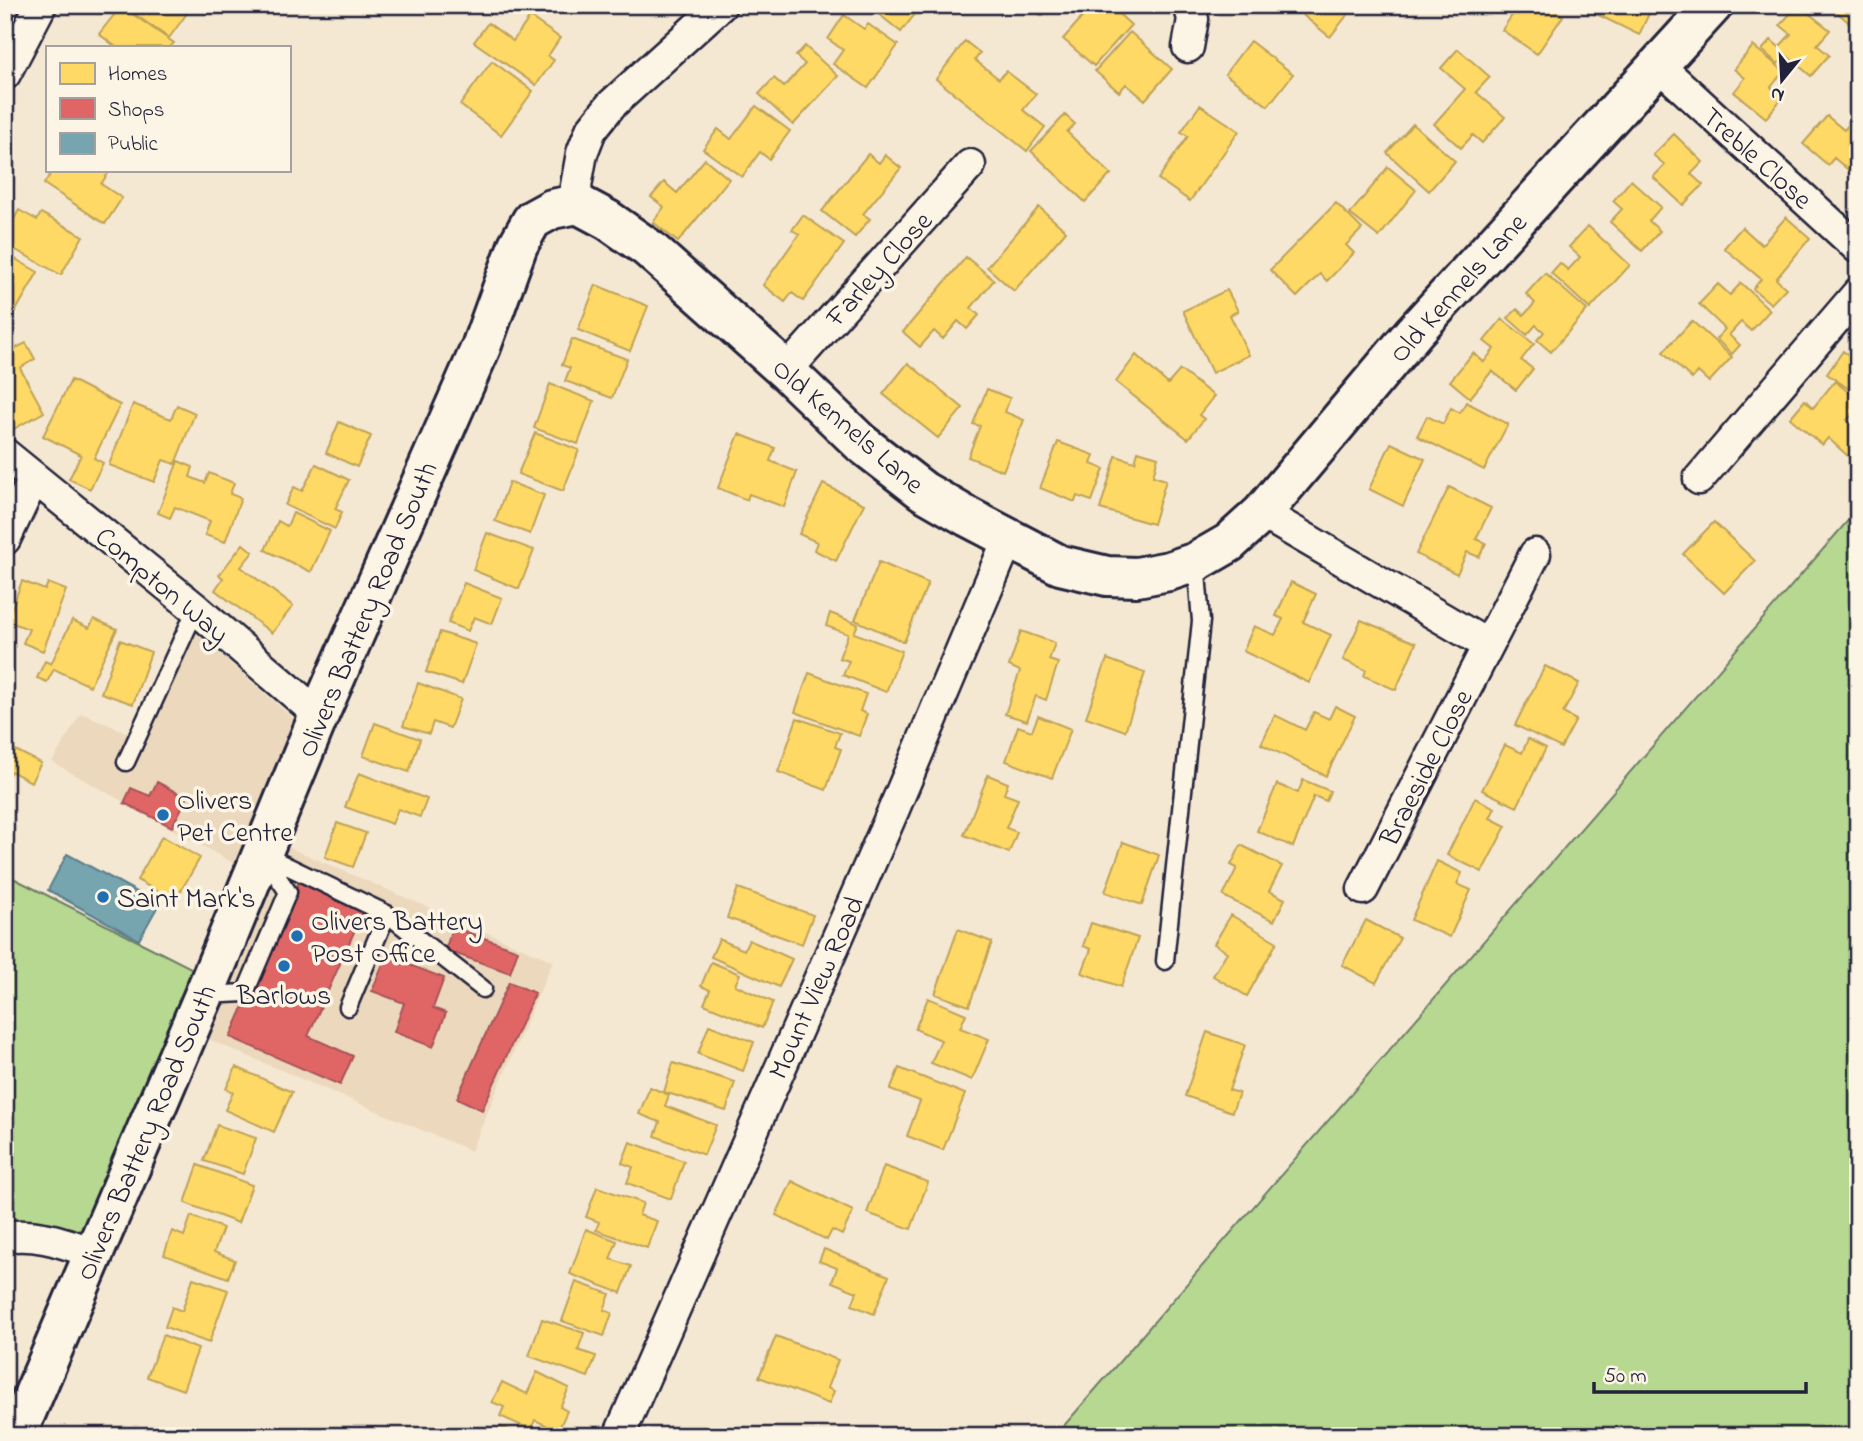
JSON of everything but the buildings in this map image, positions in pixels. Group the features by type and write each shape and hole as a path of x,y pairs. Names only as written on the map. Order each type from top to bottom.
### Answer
{"street":[{"path":"5,74 41,5"},
{"path":"578,204 576,186 582,153 591,130 611,105 721,5"},
{"path":"1188,47 1193,19 1189,5"},
{"name":"Old Kennels Lane","path":"578,204 608,220 648,248 861,443 923,491 1060,565 1107,576 1137,576 1196,562 1229,543 1262,513 1414,332 1713,5"},
{"name":"Treble Close","path":"1658,66 1858,248"},
{"name":"Farley Close","path":"786,372 970,165"},
{"name":"Olivers Battery Road South","path":"16,1436 204,995 319,716 481,347 518,245 532,220 552,209 578,204"},
{"path":"1699,479 1858,293"},
{"name":"Compton Way","path":"5,454 196,610 319,716"},
{"path":"5,539 34,478"},
{"path":"1262,513 1488,645"},
{"name":"Mount View Road","path":"619,1436 894,809 1009,537"},
{"name":"Braeside Close","path":"1363,889 1535,554"},
{"path":"5,1237 22,1234 56,1240 94,1253"}],"lane":[{"path":"1165,961 1201,621 1196,562"},
{"path":"127,762 196,610"},
{"path":"262,854 387,914 483,989"},
{"path":"348,1007 387,914"}],"shaded area":[{"path":"188,626 294,719 298,730 238,866 52,762 81,713 136,736"},
{"path":"281,844 553,961 471,1151 200,1036"}],"green space":[{"path":"1858,509 1858,1436 1055,1436"},
{"path":"5,874 195,970 87,1234 5,1225"}],"place":[{"name":"Olivers Pet Centre","path":"163,815"},
{"name":"Saint Mark's","path":"103,897"},
{"name":"Olivers Battery Post Office","path":"297,936"},
{"name":"Barlows","path":"284,966"}]}
